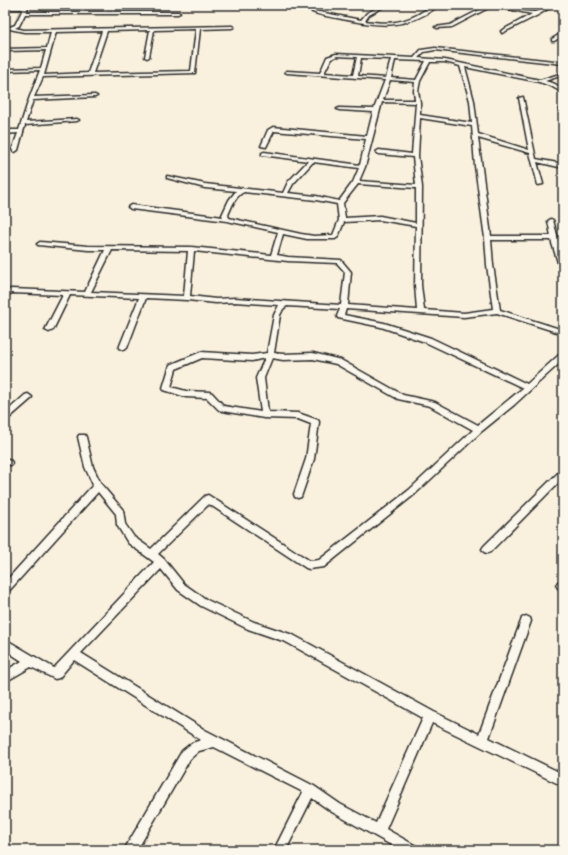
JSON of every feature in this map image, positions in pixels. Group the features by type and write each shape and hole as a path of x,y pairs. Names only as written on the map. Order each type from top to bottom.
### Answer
{"street":[{"path":"364,21 368,14 385,5"},
{"path":"314,12 364,21 394,24 405,22 438,5"},
{"path":"437,27 452,26 492,5 537,14"},
{"path":"502,32 552,5"},
{"path":"5,8 26,7 17,26 11,28"},
{"path":"23,13 178,12"},
{"path":"5,27 24,31 232,27"},
{"path":"147,57 152,28"},
{"path":"41,76 192,72 198,28"},
{"path":"90,75 105,29"},
{"path":"14,150 31,99 41,76 54,30"},
{"path":"553,40 563,34"},
{"path":"414,60 423,51 435,48 563,63"},
{"path":"5,50 49,49"},
{"path":"321,75 331,57 336,55 445,61 540,81 553,85 563,92"},
{"path":"356,77 359,56"},
{"path":"131,207 227,219 305,237 335,237 342,220 340,203 356,182 362,167 368,138 379,101 388,79 393,59"},
{"path":"421,312 418,285 419,187 415,156 418,102 416,91 418,81 429,60"},
{"path":"462,64 472,101 490,265 498,312"},
{"path":"5,70 43,69"},
{"path":"287,72 418,81"},
{"path":"540,81 563,74"},
{"path":"31,99 95,96"},
{"path":"521,98 540,184"},
{"path":"379,101 418,102"},
{"path":"339,109 376,111"},
{"path":"417,116 474,125"},
{"path":"23,124 77,120"},
{"path":"264,146 271,130 273,129 368,138"},
{"path":"5,132 20,131"},
{"path":"475,135 532,152"},
{"path":"379,152 415,156"},
{"path":"264,154 362,167"},
{"path":"285,194 290,184 312,160"},
{"path":"534,160 563,166"},
{"path":"169,177 192,184 285,194 340,203"},
{"path":"356,182 419,187"},
{"path":"227,219 226,215 235,194 239,190"},
{"path":"342,220 380,218 419,225"},
{"path":"551,221 554,238 563,269"},
{"path":"281,231 274,256 288,259"},
{"path":"488,238 554,238"},
{"path":"40,244 109,249 191,249 288,259 339,261 348,272 344,307 340,316 382,325 428,340 527,387"},
{"path":"88,294 109,249"},
{"path":"187,298 191,249"},
{"path":"5,294 11,291 187,298 216,301 235,300 464,315 498,312 563,332"},
{"path":"49,330 67,294"},
{"path":"123,348 143,297"},
{"path":"264,415 265,409 260,378 270,355 277,315 280,308 285,304"},
{"path":"298,494 310,459 315,422 298,416 264,415 222,408 209,395 186,394 167,388 173,366 201,355 252,358 270,355 283,357 313,356 338,362 401,397 432,404 479,429"},
{"path":"151,555 208,499 309,565 321,564 412,492 479,429 511,403 563,356"},
{"path":"5,417 28,397"},
{"path":"82,437 89,467 98,486 120,513 121,525 130,540 161,562 181,587 204,603 252,626 289,638 430,716 563,780"},
{"path":"487,549 563,473"},
{"path":"5,590 98,486"},
{"path":"5,644 31,661 55,674 161,562"},
{"path":"482,741 526,621"},
{"path":"73,654 201,734 310,790 336,808 412,850"},
{"path":"5,677 31,661"},
{"path":"378,830 430,716"},
{"path":"130,850 186,755 196,747 214,741"},
{"path":"280,850 310,790"}]}
